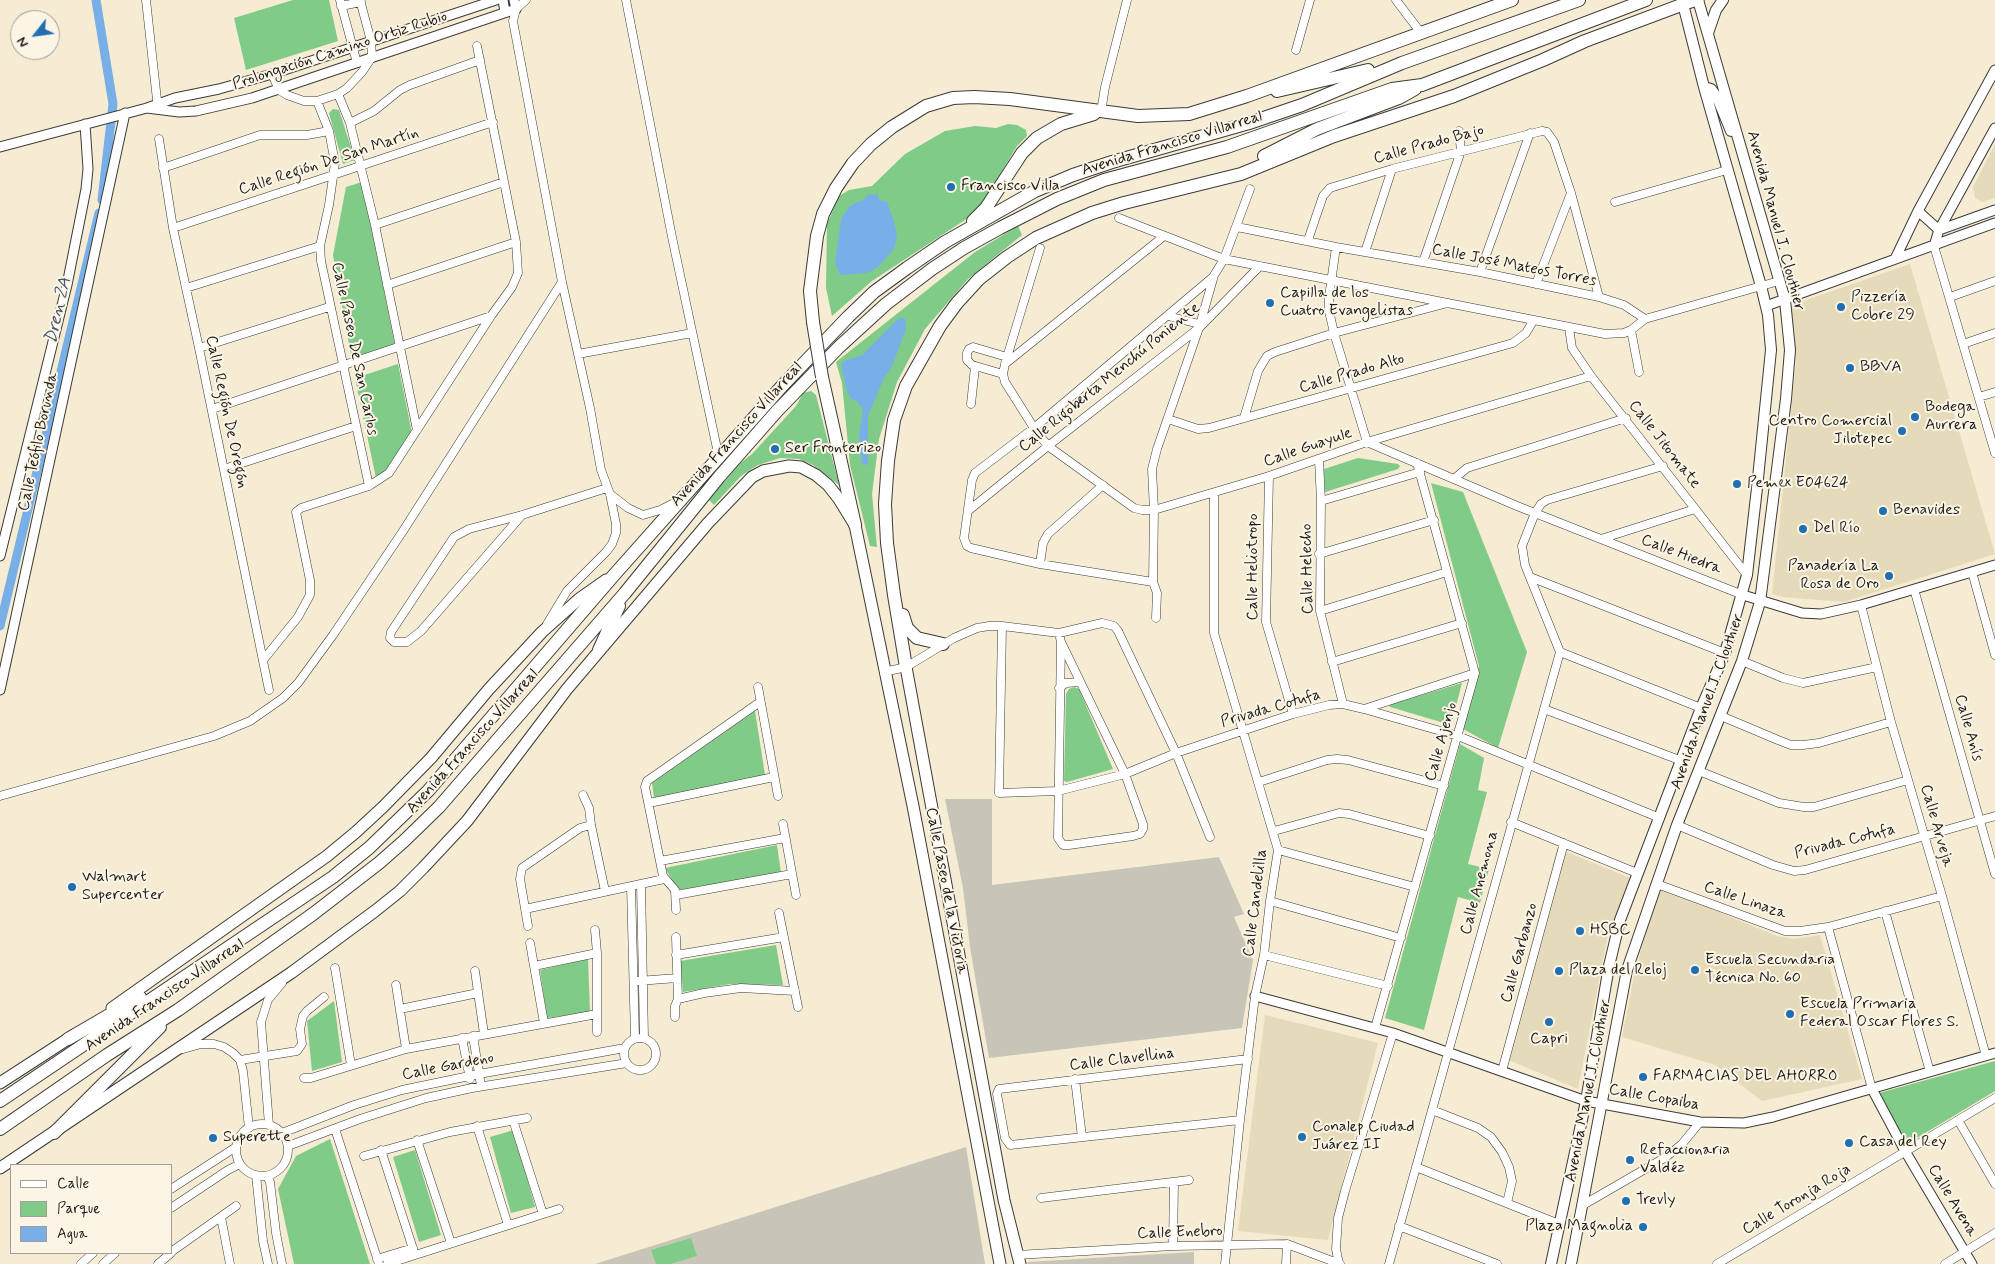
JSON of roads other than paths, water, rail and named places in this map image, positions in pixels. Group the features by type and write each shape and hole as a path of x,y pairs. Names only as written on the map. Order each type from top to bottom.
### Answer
{"highway":[{"path":"855,525 822,377 812,322 810,290 812,264 823,214 836,188 853,163 871,144 892,127 926,106 953,98 974,97 1138,116 1174,116 1207,109 1247,96 1278,83 1512,0"},
{"name":"Avenida Francisco Villarreal","path":"0,1101 333,877 394,825 428,791 614,575 770,399 848,317 874,292 906,268 945,242 1035,191 1073,175 1249,123 1302,105 1402,63 1579,0"},
{"name":"Avenida Francisco Villarreal","path":"0,1129 178,1010 313,914 379,863 404,841 439,807 625,593 719,477 777,411 839,347 886,304 932,269 964,248 1057,199 1104,180 1227,147 1392,89 1422,85 1646,0"},
{"path":"1656,14 1663,0"},
{"path":"906,667 887,543 885,504 888,461 894,420 906,386 940,326 957,303 979,279 1007,257 1036,238 1063,225 1124,203 1240,174 1334,136 1454,96 1683,2"},
{"path":"1247,96 1402,63"},
{"path":"1213,182 1317,129 1399,98 1422,85"},
{"path":"945,242 981,214 1022,153 1037,138 1060,124 1101,112"},
{"path":"599,650 625,593"},
{"path":"894,595 912,634 925,641 943,644"},
{"path":"68,1039 183,972 200,966"},
{"path":"54,1133 178,1010"}],"main road":[{"path":"1683,2 1698,0"},
{"name":"Avenida Manuel J. Clouthier","path":"1571,1264 1627,970 1677,825 1742,661 1760,602 1777,481 1789,358 1785,300 1698,0"},
{"path":"1707,34 1716,10 1723,0"},
{"name":"Avenida Manuel J. Clouthier","path":"1551,1264 1586,1101 1609,966 1620,920 1701,708 1725,653 1743,595 1747,575 1771,350 1762,286 1727,170 1683,2"},
{"path":"1704,87 1711,89 1717,97 1726,123 1740,147"},
{"path":"0,1168 291,973 375,911 423,868 467,821 599,650 708,523 752,477 775,467 789,466 801,468 816,475 836,495 855,525"},
{"name":"Calle Paseo de la Victoria","path":"855,525 913,806 1000,1264"},
{"path":"0,1083 68,1039 327,856 383,807 431,758 489,689 542,632 578,599 614,575"},
{"name":"Calle Paseo de la Victoria","path":"906,667 995,1148 1018,1259"},
{"path":"1609,966 1627,970"}],"street":[{"path":"0,147 147,108 158,107 146,0"},
{"name":"Prolongación Camino Ortiz Rubio","path":"158,107 272,74 496,0"},
{"path":"503,0 505,12 513,22"},
{"name":"Prolongación Camino Ortiz Rubio","path":"158,107 179,112 210,109 279,90 505,12 526,0"},
{"path":"626,0 692,333 719,458"},
{"path":"1101,112 1105,87 1127,0"},
{"path":"1296,50 1310,0"},
{"path":"1396,0 1427,31"},
{"path":"272,74 279,90 296,99 317,101 338,94 355,81 372,58 371,41 360,1 341,3 356,63"},
{"path":"515,5 513,22 562,282 601,470 616,524 616,533 612,544 567,591 542,632"},
{"path":"264,659 298,617 310,595 310,580 296,512 301,508 369,486 390,473 491,316 512,287 518,272 516,242 477,46"},
{"path":"350,123 374,111 400,90 410,85 480,60"},
{"path":"1895,259 1918,211 1995,70"},
{"path":"338,94 350,123 375,225 417,430"},
{"name":"Calle Paseo De San Carlos","path":"317,101 329,131 333,150 334,174 320,246 321,262 329,307 369,486"},
{"name":"Calle Teófilo Borunda","path":"0,690 125,114"},
{"name":"Calle Región De San Martín","path":"173,228 493,122"},
{"name":"Calle Teófilo Borunda","path":"0,556 68,285 86,189 89,123"},
{"path":"1994,449 1934,246 1939,230 1995,128"},
{"path":"162,168 269,133 307,136 329,131"},
{"path":"1423,262 1461,151 1459,131"},
{"path":"1480,272 1530,132"},
{"name":"Calle Prado Bajo","path":"1308,240 1323,196 1326,191 1336,186 1530,132 1547,132 1554,142 1571,194"},
{"name":"Calle Región De Oregón","path":"159,139 162,168 173,228 269,690"},
{"path":"1365,252 1392,169"},
{"path":"1615,202 1727,170"},
{"path":"375,225 504,182"},
{"name":"Calle Rigoberta Menchú Poniente","path":"1153,582 1040,564 967,546 964,538 972,480 975,473 1034,428 1213,277 1224,259 1250,189"},
{"path":"1536,284 1571,194"},
{"path":"1571,194 1600,297"},
{"path":"1939,230 1995,210"},
{"path":"1918,211 1939,230"},
{"path":"1119,218 1224,259 1569,328 1616,334 1632,330 1645,319 1779,281"},
{"path":"1766,306 1995,223"},
{"name":"Calle José Mateos Torres","path":"1236,227 1336,247 1480,272 1600,297 1624,305 1645,319"},
{"path":"1006,361 1164,236"},
{"path":"387,285 516,242"},
{"path":"186,288 320,246"},
{"path":"1336,247 1329,297 1329,311 1367,442"},
{"path":"1006,361 971,348 966,357 969,363 975,367 1003,374 1040,248"},
{"name":"Calle Rigoberta Menchú Poniente","path":"968,511 1199,326 1260,266"},
{"path":"1156,618 1157,593 1153,582 1154,510 1152,470 1154,458 1199,326 1213,277"},
{"path":"1950,297 1995,281"},
{"path":"0,796 214,736 250,721 283,698 312,666 339,627 403,531 562,282"},
{"path":"1244,418 1258,371 1267,356 1334,333 1446,303"},
{"path":"199,348 329,307"},
{"path":"212,409 342,364 491,316"},
{"path":"1168,316 1199,326"},
{"name":"Calle Prado Alto","path":"1168,419 1198,429 1209,428 1513,343 1526,333 1533,321"},
{"name":"Calle Jitomate","path":"1569,328 1572,348 1591,376 1626,418 1747,575"},
{"path":"1632,330 1639,372"},
{"path":"578,354 692,333"},
{"path":"1963,344 1995,333"},
{"path":"971,404 975,367"},
{"name":"Calle Guayule","path":"1003,374 1005,382 1034,428 1048,446 1134,508 1154,510 1269,476 1367,442 1591,376"},
{"path":"1979,398 1995,392"},
{"path":"1454,478 1467,468 1626,418"},
{"path":"224,468 356,426"},
{"name":"Calle Hiedra","path":"1367,442 1535,513 1760,602 1802,613 1814,615 1833,612 1995,565"},
{"name":"Calle Helecho","path":"1319,460 1321,500 1319,554 1320,610 1342,704"},
{"name":"Calle Ajenjo","path":"1375,1028 1475,673 1417,462"},
{"path":"1663,466 1547,500 1541,504 1535,513 1522,546 1522,555 1560,652 1701,708"},
{"path":"1321,500 1420,472"},
{"name":"Calle Heliotropo","path":"1269,476 1266,622 1293,714"},
{"path":"1040,564 1043,543 1048,534 1103,485"},
{"path":"608,491 628,508 643,514 660,510 680,500"},
{"path":"522,516 421,631 407,642 394,642 390,638 391,632 454,538 469,530 608,491"},
{"name":"Calle Candelilla","path":"1214,492 1214,634 1274,831 1278,850 1264,955 1255,996 1226,1245 1226,1264"},
{"path":"1601,539 1695,509"},
{"path":"1319,554 1434,520"},
{"path":"1320,610 1448,572"},
{"path":"1972,572 1995,656"},
{"path":"1530,577 1725,653"},
{"name":"Calle Anís","path":"1914,589 1995,874"},
{"name":"Calle Arveja","path":"1861,605 1891,722 1924,836 1991,1054"},
{"path":"884,672 906,667 943,644 977,628 1002,626 1059,633 1102,623 1114,626 1176,753 1210,837"},
{"path":"1332,662 1462,623"},
{"name":"Privada Cotufa","path":"1002,626 999,793 1058,791 1125,774 1176,753 1293,714 1342,704 1458,736 1660,818"},
{"path":"1059,633 1061,642 1125,774 1143,824 1140,834 1069,845 1063,845 1058,838 1061,642"},
{"name":"Calle Anemona","path":"1389,1264 1560,652"},
{"path":"1742,661 1783,678 1803,683 1877,667"},
{"path":"1364,709 1475,673"},
{"path":"1059,688 1066,684 1080,682"},
{"path":"758,688 778,796"},
{"path":"676,910 674,887 664,878 660,861 646,787 649,778 760,702"},
{"path":"1544,709 1682,761"},
{"path":"1721,716 1791,745 1819,744 1891,722"},
{"path":"1259,782 1327,760 1337,759 1348,760 1444,786"},
{"path":"1699,771 1779,803 1804,807 1814,807 1908,780"},
{"path":"649,803 774,777"},
{"path":"583,795 589,808 605,891"},
{"path":"1274,831 1339,813 1430,836"},
{"name":"Privada Cotufa","path":"1677,825 1773,865 1794,871 1805,870 1995,816"},
{"path":"1511,822 1637,873"},
{"path":"528,926 520,879 522,868 580,828 591,824"},
{"path":"783,824 796,895"},
{"path":"660,861 785,838"},
{"name":"Calle Garbanzo","path":"1502,1071 1564,843"},
{"path":"1278,850 1414,887"},
{"path":"676,895 792,874"},
{"path":"525,909 664,878"},
{"path":"635,1038 641,884"},
{"name":"Calle Linaza","path":"1657,884 1785,931 1828,927 1942,896"},
{"path":"631,886 644,1038"},
{"path":"1270,901 1401,938"},
{"path":"1885,911 1930,1072"},
{"path":"779,913 798,1007"},
{"name":"Calle Avena","path":"1828,927 1872,1089 1905,1151 1972,1264"},
{"path":"595,930 597,953 597,1032"},
{"path":"675,1017 675,1006 678,999 676,937"},
{"path":"676,955 784,937"},
{"path":"530,943 544,1023"},
{"path":"534,966 597,953"},
{"path":"1264,955 1388,986"},
{"path":"334,968 351,1065"},
{"path":"475,972 484,1034"},
{"path":"269,1125 261,1029 264,1010 268,1000 291,973"},
{"path":"638,981 677,978"},
{"path":"396,985 406,1049"},
{"path":"678,999 704,992 741,988 794,991"},
{"path":"400,1009 478,993"},
{"name":"Calle Copaiba","path":"1255,996 1393,1033 1586,1101 1700,1122 1744,1124 1783,1115 1991,1054"},
{"path":"240,1060 292,1053 300,1048 301,1021 303,1016 307,1010 324,997"},
{"path":"304,1078 311,1078 406,1049 597,1014"},
{"path":"1339,1264 1336,1249 1336,1233 1345,1191 1393,1033"},
{"path":"473,1036 481,1086"},
{"path":"462,1038 472,1088"},
{"path":"635,1038 644,1038 652,1042 656,1049 656,1057 652,1065 645,1069 637,1070 627,1063 624,1057 625,1048 628,1042 635,1038"},
{"path":"176,1050 201,1044 214,1044 224,1047 240,1060 244,1071 248,1128"},
{"name":"Calle Gardeno","path":"282,1134 378,1097 425,1084 625,1048"},
{"name":"Calle Clavellina","path":"1082,1137 1010,1145 1005,1138 997,1094 999,1089 1248,1059"},
{"name":"Calle Gardeno","path":"288,1146 391,1108 472,1088 627,1063"},
{"path":"1075,1079 1082,1137 1240,1120"},
{"name":"Calle Toronja Roja","path":"1717,1264 1995,1098"},
{"path":"1432,1110 1478,1128 1490,1137 1502,1152 1509,1168 1512,1181 1507,1203"},
{"path":"364,1156 418,1140 477,1126 527,1118"},
{"path":"513,1120 543,1214"},
{"path":"1958,1120 1995,1184"},
{"path":"1583,1205 1666,1157 1682,1144 1700,1122"},
{"path":"258,1124 269,1125 282,1134 288,1146 287,1156 283,1165 276,1172 267,1176 256,1175 247,1171 240,1164 236,1147 241,1134 248,1128 258,1124"},
{"path":"477,1126 508,1225"},
{"path":"335,1129 378,1261 451,1243 559,1209"},
{"path":"418,1140 451,1243"},
{"path":"172,1188 236,1147"},
{"path":"381,1150 414,1251"},
{"path":"172,1207 240,1164"},
{"path":"1986,1169 1995,1164"},
{"path":"1416,1167 1559,1224"},
{"path":"256,1175 263,1241 268,1264"},
{"path":"267,1176 270,1182 282,1264"},
{"path":"1041,1198 1189,1180"},
{"path":"1173,1246 1174,1182"},
{"path":"172,1251 236,1206"},
{"path":"221,1217 230,1264"},
{"path":"1399,1226 1497,1264"},
{"path":"1945,1264 1995,1233"},
{"path":"1286,1264 1287,1244"},
{"name":"Calle Enebro","path":"1018,1259 1173,1246 1287,1244 1339,1264"},
{"path":"387,1264 414,1251"},
{"path":"103,1264 114,1254"},
{"path":"158,1264 169,1254"}],"water":[{"path":"878,194 879,200 887,202 894,221 897,236 894,249 879,266 868,273 840,275 835,263 841,219 849,207 864,200 867,195"},
{"path":"899,318 905,318 906,329 891,369 885,376 868,416 868,465 862,464 859,436 863,410 857,401 851,399 847,392 841,364 844,361 862,355"}],"waterway":[{"name":"Dren 2A","path":"96,0 113,104 102,200"},
{"name":"Dren 2A","path":"0,626 99,213"}],"place":[{"name":"Francisco Villa","path":"951,187"},
{"name":"Capilla de los Cuatro Evangelistas","path":"1270,303"},
{"name":"Pizzería Cobre 29","path":"1841,307"},
{"name":"BBVA","path":"1850,368"},
{"name":"Bodega Aurrera","path":"1915,417"},
{"name":"Centro Comercial Jilotepec","path":"1902,431"},
{"name":"Ser Fronterizo","path":"775,449"},
{"name":"Pemex E04624","path":"1737,484"},
{"name":"Benavides","path":"1883,511"},
{"name":"Del Río","path":"1803,529"},
{"name":"Panadería La Rosa de Oro","path":"1889,576"},
{"name":"Walmart Supercenter","path":"72,887"},
{"name":"HSBC","path":"1580,931"},
{"name":"Escuela Secundaria Técnica No. 60","path":"1695,970"},
{"name":"Plaza del Reloj","path":"1559,971"},
{"name":"Escuela Primaria Federal Oscar Flores S.","path":"1790,1014"},
{"name":"Capri","path":"1549,1022"},
{"name":"FARMACIAS DEL AHORRO","path":"1643,1077"},
{"name":"Conalep Ciudad Juárez II","path":"1302,1137"},
{"name":"Superette","path":"213,1138"},
{"name":"Casa del Rey","path":"1849,1143"},
{"name":"Refaccionaria Valdéz","path":"1630,1160"},
{"name":"Trevly","path":"1626,1201"},
{"name":"Plaza Magnolia","path":"1643,1227"}]}
